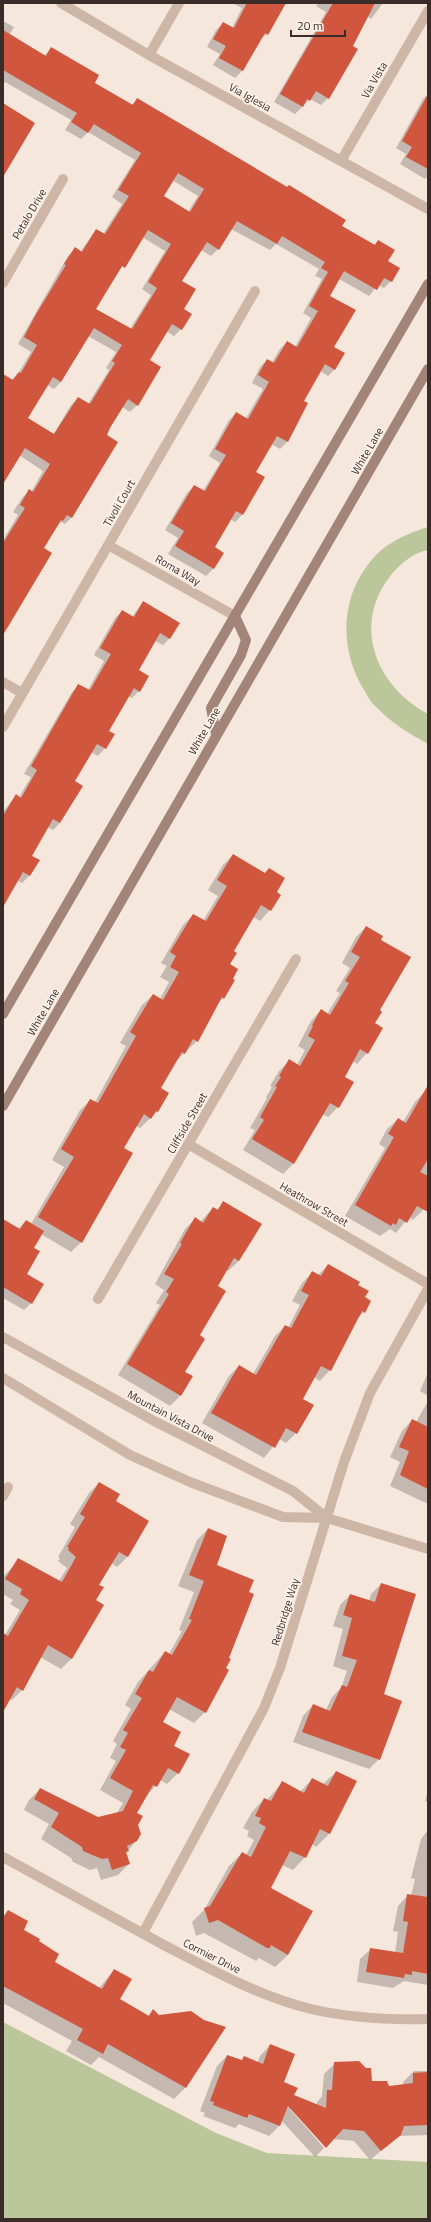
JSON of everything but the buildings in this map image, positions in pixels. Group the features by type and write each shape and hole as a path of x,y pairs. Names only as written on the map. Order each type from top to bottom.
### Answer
{"main road":[{"path":"3,1014 428,284"},
{"name":"White Lane","path":"3,1106 216,734 428,369"},
{"path":"216,734 211,708 241,655 246,640 235,616"}],"street":[{"name":"Via Iglesia","path":"61,3 149,55 428,209"},
{"path":"149,55 180,3"},
{"name":"Via Vista","path":"340,161 428,11"},
{"name":"Petalo Drive","path":"3,283 63,178"},
{"name":"Tivoli Court","path":"3,727 256,291"},
{"name":"Roma Way","path":"108,545 235,616"},
{"path":"3,682 22,693"},
{"name":"Cliffside Street","path":"98,1299 296,959"},
{"name":"Heathrow Street","path":"188,1144 428,1284"},
{"name":"Redbridge Way","path":"143,1933 264,1708 280,1668 353,1435 370,1393 428,1289"},
{"name":"Mountain Vista Drive","path":"3,1336 154,1420 293,1491 327,1518"},
{"name":"Mountain Vista Drive","path":"3,1378 130,1455 190,1482 283,1517 327,1518 428,1549"},
{"name":"Cormier Drive","path":"3,1857 230,1980 276,1999 311,2009 353,2017 396,2020 428,2019"}],"green space":[{"path":"428,527 428,550 418,553 403,563 391,575 379,594 373,614 371,634 375,653 383,671 395,688 410,702 428,714 428,744 393,722 371,702 355,673 347,637 347,619 350,602 356,585 365,569 377,554 388,545 408,534"},
{"path":"3,2022 216,2133 267,2153 428,2162 428,2219 3,2219"}]}
